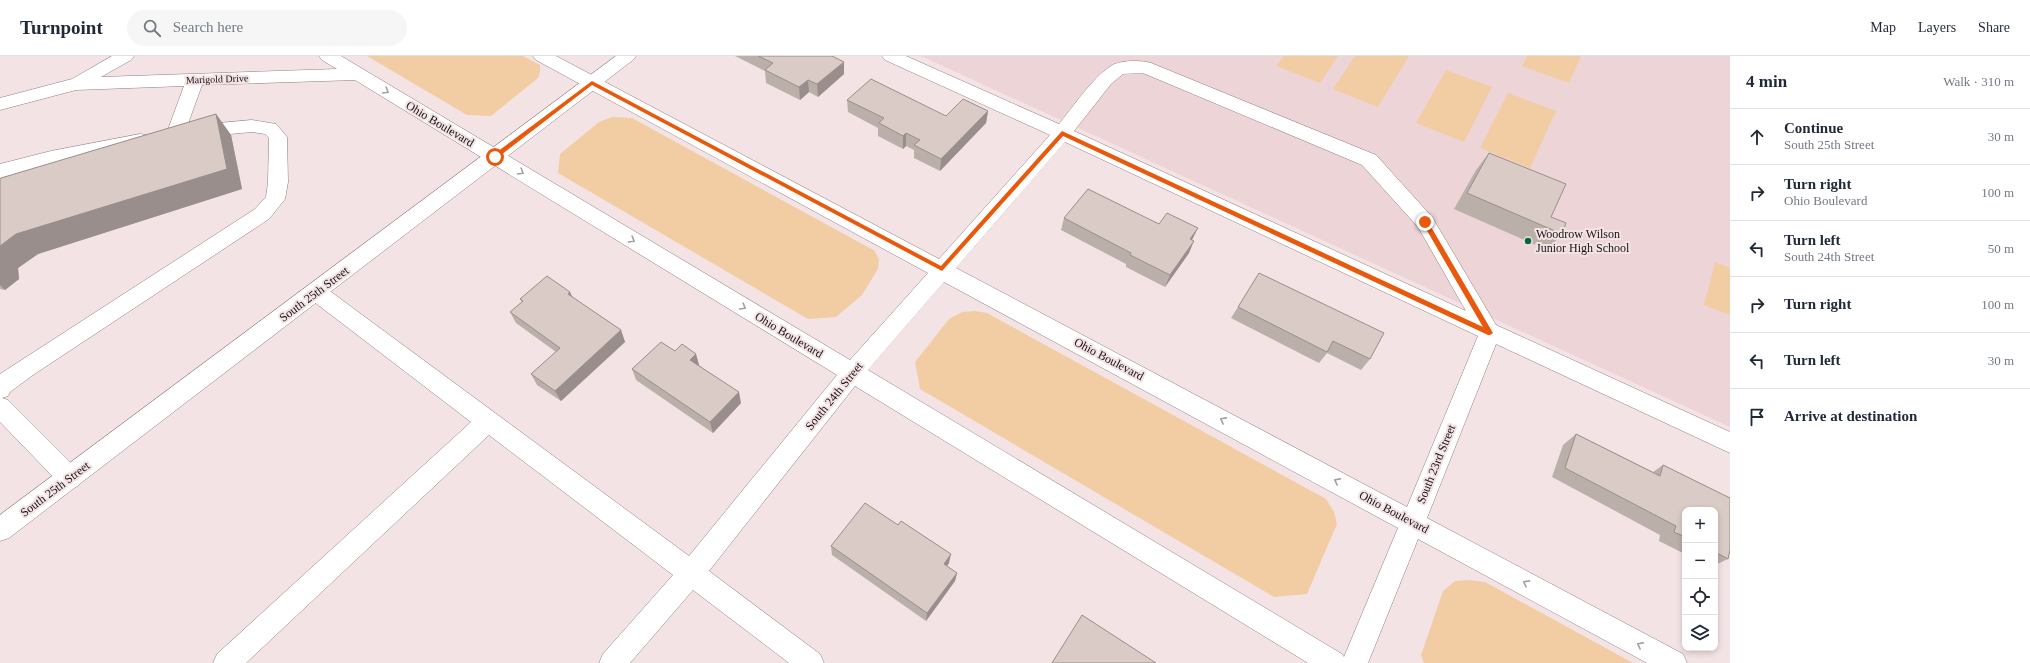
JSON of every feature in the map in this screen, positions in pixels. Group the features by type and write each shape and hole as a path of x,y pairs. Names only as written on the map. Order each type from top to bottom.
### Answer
{"street":[{"name":"Marigold Drive","path":"76,84 125,56"},
{"name":"Ohio Boulevard","path":"328,56 1333,663"},
{"name":"Ohio Boulevard","path":"542,56 942,269 1674,663"},
{"name":"South 25th Street","path":"0,530 627,56"},
{"path":"891,56 1062,133 1490,333 1730,443"},
{"path":"1144,61 1369,160 1425,222 1490,333"},
{"name":"South 24th Street","path":"612,663 691,573 852,373 1062,133 1105,80 1118,69 1144,61"},
{"name":"Marigold Drive","path":"0,104 76,84 358,74"},
{"path":"176,132 195,80"},
{"path":"0,171 51,158 176,132 252,126 270,128 278,137 278,182 275,199 262,214 25,368 0,389"},
{"path":"316,292 811,663"},
{"name":"South 23rd Street","path":"1355,663 1490,333"},
{"path":"0,407 70,478"},
{"path":"226,663 488,421"}],"shaded area":[{"path":"367,56 523,56 540,65 540,72 538,78 491,116 467,115"},
{"name":"Woodrow Wilson Junior High School","path":"921,56 1730,56 1730,427"},
{"path":"1284,56 1338,56 1320,83 1276,66"},
{"path":"1355,56 1409,56 1378,107 1333,89"},
{"path":"1527,56 1581,56 1569,83 1522,66"},
{"path":"1446,70 1492,87 1464,142 1416,123"},
{"path":"1508,93 1556,111 1530,168 1480,148"},
{"path":"612,117 632,118 875,251 879,260 878,269 862,295 836,317 808,319 558,173 560,154 599,122"},
{"path":"1715,262 1730,268 1730,315 1704,305"},
{"path":"975,311 987,313 1326,499 1334,512 1337,524 1307,594 1274,597 920,389 915,362 949,319 962,312"},
{"path":"1470,580 1485,582 1633,663 1424,663 1421,655 1443,591 1455,581"}],"building":[{"path":"758,56 832,56 844,62 817,84 808,80 799,87 765,70 773,63"},
{"path":"871,79 946,116 963,99 988,111 941,159 914,145 920,140 906,133 903,136 879,123 884,118 847,100"},
{"path":"216,114 227,169 16,234 0,246 1,178"},
{"path":"1489,153 1566,184 1551,217 1566,223 1562,234 1467,193"},
{"path":"1088,189 1159,224 1167,213 1198,228 1190,239 1194,241 1170,275 1130,255 1131,253 1064,218"},
{"path":"1259,273 1384,333 1370,359 1333,341 1327,352 1238,307"},
{"path":"547,276 570,292 568,294 621,330 555,391 531,374 560,348 510,312 523,301 520,299"},
{"path":"661,342 675,351 682,344 696,354 690,360 739,392 710,422 632,369"},
{"path":"1576,434 1660,476 1663,465 1730,498 1730,550 1728,559 1718,554 1718,507 1682,507 1682,536 1674,532 1676,526 1565,468"},
{"path":"865,503 898,525 901,521 951,554 944,564 957,573 927,613 831,546"},
{"path":"1082,615 1156,663 1052,663"}],"place":[{"name":"Woodrow Wilson Junior High School","path":"1528,241"}],"route":[{"path":"495,157 592,83 942,269 1062,133 1490,333 1425,222"}]}
